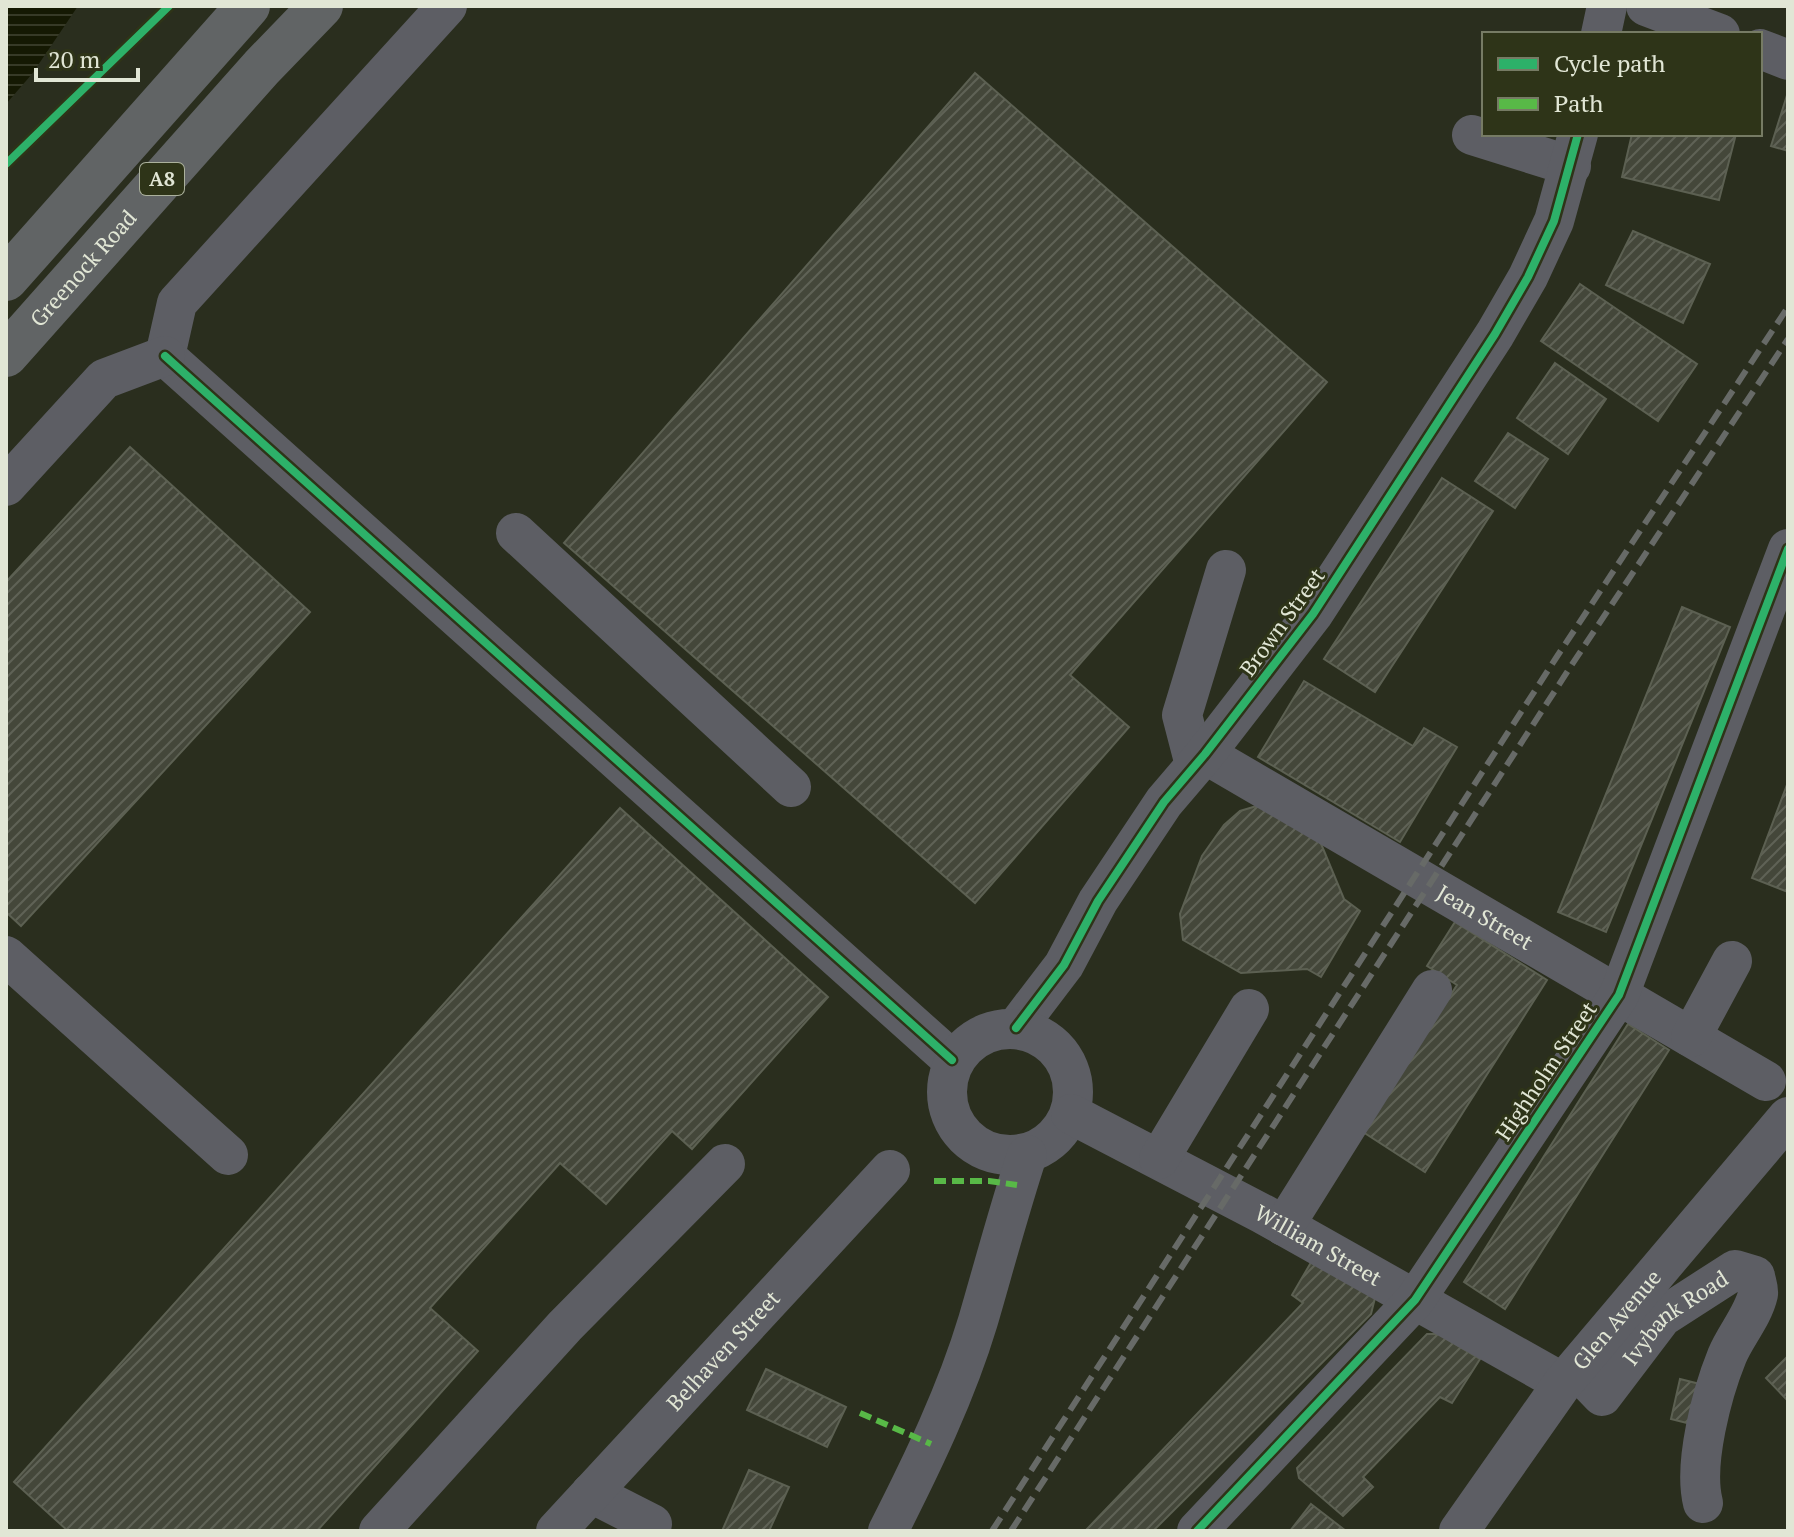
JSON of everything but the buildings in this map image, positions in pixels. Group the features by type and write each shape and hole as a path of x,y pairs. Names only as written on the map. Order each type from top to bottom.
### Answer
{"highway":[{"name":"A8","path":"6,279 248,6"},
{"name":"Greenock Road","path":"6,355 262,67 321,6"}],"street":[{"path":"165,356 177,303 447,6"},
{"path":"1601,32 1607,6"},
{"path":"1646,6 1715,32"},
{"path":"1762,50 1788,60"},
{"path":"1472,135 1574,150"},
{"name":"Brown Street","path":"1016,1028 1064,965 1126,857 1164,802 1322,600 1495,334 1528,277 1554,221 1574,150"},
{"path":"6,486 104,379 165,356"},
{"path":"165,356 952,1060"},
{"path":"516,533 791,787"},
{"name":"Highholm Street","path":"1197,1531 1415,1300 1619,995 1736,704 1788,549"},
{"path":"1200,759 1181,719 1226,570"},
{"name":"Jean Street","path":"1200,759 1766,1081"},
{"path":"6,956 228,1155"},
{"path":"1691,1037 1732,961"},
{"name":"Brown Street","path":"1052,1046 1064,965"},
{"path":"1284,1226 1432,990"},
{"path":"1159,1159 1249,1009"},
{"path":"1016,1028 1036,1034 1065,1060 1073,1076 1075,1094 1071,1114 1040,1148 1008,1154 968,1137 956,1123 947,1100 946,1083 952,1060 967,1043 988,1031 1016,1028"},
{"name":"William Street","path":"1071,1114 1284,1226 1415,1300 1570,1376"},
{"name":"Glen Avenue","path":"1459,1531 1570,1376 1788,1117"},
{"path":"888,1531 934,1437 977,1322 989,1276 1008,1154"},
{"path":"379,1531 565,1326 725,1164"},
{"name":"Belhaven Street","path":"556,1531 890,1170"},
{"name":"Ivybank Road","path":"1570,1376 1602,1396 1662,1317 1735,1270 1755,1276 1759,1293 1727,1357 1710,1414 1701,1462 1703,1503"},
{"path":"591,1493 652,1524"}],"shaded area":[{"path":"6,6 78,6 32,74 6,104"}],"railway":[{"path":"992,1531 1556,658 1788,307"},
{"path":"1011,1531 1571,666 1788,339"}],"marked path":[{"path":"934,1181 989,1181 1017,1185"},
{"path":"860,1413 931,1444"}],"cycle path":[{"path":"6,164 169,6"},
{"path":"1016,1028 1064,965 1098,901 1164,802 1313,614 1495,334 1528,277 1554,221 1577,136"},
{"path":"165,356 952,1060"},
{"path":"1197,1531 1415,1300 1619,995 1788,549"}]}
